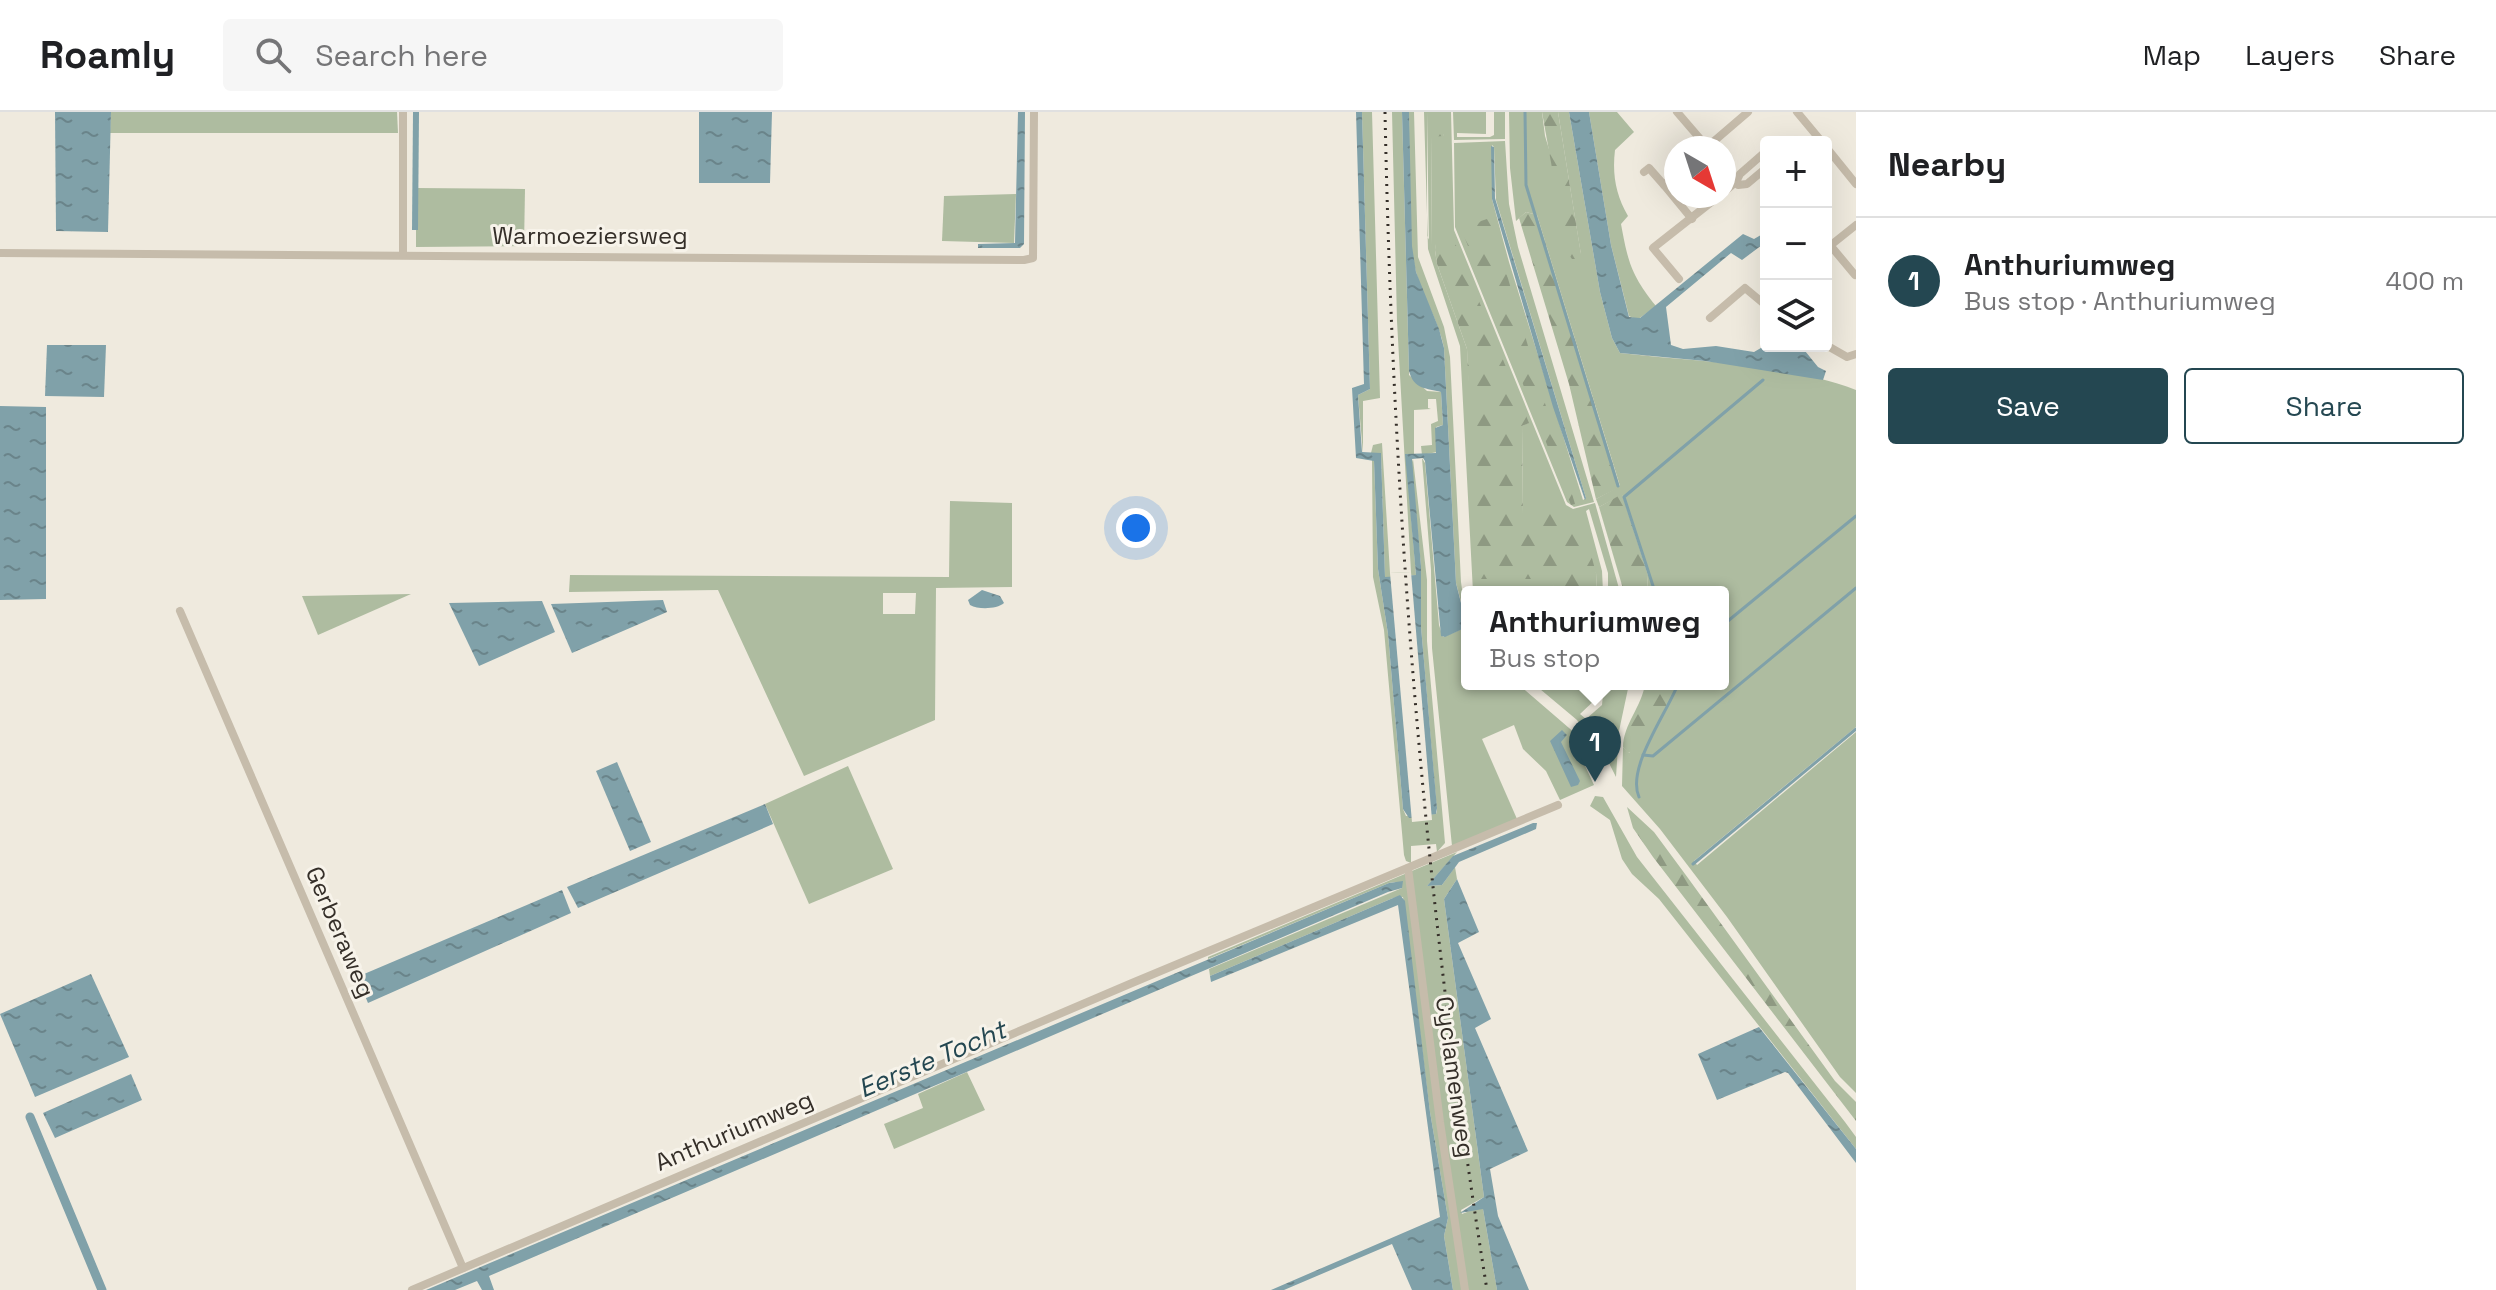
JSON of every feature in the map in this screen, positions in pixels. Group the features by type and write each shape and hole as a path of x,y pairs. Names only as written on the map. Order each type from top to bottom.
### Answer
{"street":[{"path":"403,112 403,255"},
{"name":"Warmoeziersweg","path":"0,253 1033,258 1034,112"},
{"path":"1677,112 1698,136"},
{"path":"1720,136 1748,112"},
{"path":"1797,112 1817,136"},
{"path":"1832,154 1856,184"},
{"path":"1760,156 1740,174 1736,182 1738,185 1747,184 1760,173"},
{"path":"1644,172 1649,168 1664,185"},
{"path":"1683,208 1692,219"},
{"path":"1679,279 1653,248 1705,208"},
{"path":"1832,244 1856,225"},
{"path":"1832,251 1855,275"},
{"path":"1710,318 1745,288 1760,300"},
{"path":"1832,348 1847,357 1856,354"},
{"name":"Gerberaweg","path":"180,611 463,1268"},
{"name":"Anthuriumweg","path":"412,1290 1558,805"},
{"name":"Cyclamenweg","path":"1408,868 1465,1290"}],"green space":[{"path":"111,112 397,112 398,133 110,133"},
{"path":"1362,112 1372,112 1380,398 1363,401 1363,454 1358,395 1370,389"},
{"path":"1392,112 1402,112 1409,375 1427,391 1441,392 1443,425 1436,427 1437,452 1422,455 1421,446 1432,445 1431,424 1438,421 1436,399 1428,399 1428,408 1431,409 1414,410 1414,455 1406,455 1416,575 1385,578 1381,453 1371,453 1373,445 1382,443 1390,573 1411,572 1397,321"},
{"path":"1409,112 1414,112 1418,257 1444,327 1450,357 1461,602 1456,583 1444,348 1416,272 1408,193"},
{"path":"1424,112 1427,112 1427,215"},
{"path":"1427,112 1431,112 1431,132 1445,132 1443,136 1431,137 1432,246 1429,246"},
{"path":"1431,112 1451,112 1454,230 1566,505 1573,509 1595,503 1618,586 1608,586 1608,573 1589,509 1586,511 1602,571 1603,586 1597,586 1596,573 1523,513 1522,426 1528,423 1437,238 1437,264 1467,349 1481,579 1551,579 1554,586 1473,586 1460,346 1428,249 1428,237 1432,245 1431,136 1443,136 1444,132 1431,132"},
{"path":"1453,112 1486,112 1486,134 1457,133 1457,137 1490,137 1494,135 1494,112 1505,112 1505,139 1454,140"},
{"path":"1509,112 1542,112 1545,136 1581,255 1558,112 1569,112 1600,292 1612,338 1620,353 1770,369 1856,390 1856,727 1694,861 1697,865 1856,732 1856,1093 1840,1077 1727,917 1660,829 1622,786 1623,747 1629,753 1664,708 1671,690 1729,690 1729,586 1647,586 1648,575 1622,495 1599,507 1596,499 1620,486 1537,215 1526,212 1516,221 1510,168"},
{"path":"1542,112 1558,112 1581,255 1576,259 1572,259 1567,252"},
{"path":"1589,112 1617,112 1634,132 1615,150 1614,168 1620,200 1628,216 1621,224 1629,258 1641,285 1656,306 1637,320 1629,316 1611,245"},
{"path":"1505,141 1509,204 1518,247 1594,502 1574,507 1567,502 1455,227 1454,143","holes":["1492,145 1496,200 1586,498 1583,500 1492,199"]},
{"path":"416,188 525,189 524,246 416,247"},
{"path":"1016,194 1014,243 942,241 944,196"},
{"path":"1526,212 1537,215 1620,487 1596,499 1569,384 1519,218"},
{"path":"1490,218 1575,504 1571,505 1464,236 1481,221"},
{"path":"1436,238 1453,238 1529,423 1522,426 1523,513 1580,514 1597,586 1553,586 1550,579 1481,579 1476,576 1467,349 1437,264"},
{"path":"1422,458 1425,463 1439,625 1443,637 1461,630 1461,690 1525,690 1576,734 1579,739 1574,742 1594,785 1560,800 1546,771 1523,749 1514,725 1482,739 1517,819 1452,846 1432,648 1431,570"},
{"path":"1372,459 1378,569 1388,634 1406,816 1436,814 1437,811 1421,627 1421,566 1411,465 1413,459 1427,580 1427,641 1445,843 1437,852 1436,844 1411,846 1411,863 1406,861 1404,855 1384,630 1373,577"},
{"path":"1622,494 1648,575 1647,586 1622,586 1599,507"},
{"path":"950,501 1012,503 1012,587 936,588 935,720 804,776 718,590 569,592 570,575 949,577","holes":["883,593 916,593 915,614 883,614"]},
{"path":"411,594 318,635 302,596"},
{"path":"1541,690 1600,690 1599,696 1580,714 1586,719 1602,705 1603,690 1628,690 1619,731 1616,777 1609,763 1605,763 1592,734 1587,736 1577,720"},
{"path":"1643,690 1671,690 1651,733 1628,753 1623,747 1624,739"},
{"path":"848,766 893,869 809,904 765,804"},
{"path":"1595,796 1603,797 1637,857 1845,1122 1856,1137 1856,1149 1659,899 1632,874 1622,859 1610,820 1590,806"},
{"path":"1627,807 1654,832 1835,1081 1856,1102 1856,1121 1653,857 1633,828"},
{"path":"1457,852 1427,886 1442,885 1455,867 1457,879 1444,899 1484,1197 1461,1210 1462,1214 1480,1207 1483,1209 1497,1290 1453,1290 1444,1236 1448,1218 1430,1112 1403,897 1393,898 1210,976 1209,969 1402,888 1395,882 1389,883 1208,959"},
{"path":"967,1072 985,1110 894,1149 884,1124 923,1108 918,1094"}],"water":[{"path":"55,112 111,112 108,232 56,231"},
{"path":"413,112 419,112 418,230 412,230"},
{"path":"699,112 772,112 770,183 699,183"},
{"path":"1018,112 1025,112 1024,244 1020,248 978,248 978,244 1015,243"},
{"path":"1356,112 1362,112 1370,389 1358,395 1362,452 1381,453 1385,577 1416,575 1405,454 1436,453 1435,428 1443,425 1441,392 1418,385 1409,371 1402,112 1409,112 1412,246 1416,272 1444,348 1461,630 1441,636 1425,461 1423,458 1412,459 1421,566 1421,627 1437,808 1436,814 1409,818 1403,809 1388,634 1378,569 1374,461 1356,458 1352,388 1364,384"},
{"path":"1569,112 1589,112 1611,245 1629,317 1640,318 1743,234 1754,239 1760,236 1760,246 1742,260 1731,253 1666,307 1671,345 1683,349 1716,346 1754,352 1760,348 1760,352 1806,352 1818,367 1826,371 1823,380 1705,361 1620,353 1612,338 1600,292"},
{"path":"1491,146 1494,147 1495,198 1585,500 1553,407 1492,199"},
{"path":"47,345 106,345 104,397 45,396"},
{"path":"0,406 46,407 46,599 0,600"},
{"path":"982,590 1000,596 1004,603 988,608 970,605 968,600"},
{"path":"663,600 667,612 572,653 551,604"},
{"path":"542,601 555,632 479,666 449,603"},
{"path":"1562,730 1567,735 1561,742 1580,781 1571,787 1550,741"},
{"path":"617,762 651,842 630,851 596,771"},
{"path":"765,804 773,824 578,908 567,887"},
{"path":"1537,823 1536,829 1459,862 1442,885 1427,886 1453,856"},
{"path":"1457,879 1479,932 1458,943 1491,1019 1475,1028 1528,1151 1490,1169 1498,1216 1529,1290 1497,1290 1483,1209 1460,1213 1484,1197 1444,899"},
{"path":"1403,881 1402,888 489,1276 494,1290 482,1290 477,1281 455,1290 426,1290 1389,883"},
{"path":"562,890 571,913 368,1003 357,977"},
{"path":"1400,895 1405,901 1430,1112 1448,1218 1444,1236 1453,1290 1412,1290 1392,1244 1284,1290 1271,1290 1440,1217 1398,905 1211,982 1210,976"},
{"path":"91,974 129,1057 35,1097 0,1014"},
{"path":"1759,1027 1856,1149 1856,1163 1788,1073 1717,1100 1698,1054"},
{"path":"131,1074 142,1100 55,1138 43,1113"}],"pier":[{"path":"1411,572 1432,820 1412,822 1390,573"}],"waterway":[{"path":"1525,112 1526,185 1618,486"},
{"path":"1653,586 1624,497 1763,380"},
{"path":"1729,620 1856,516"},
{"path":"1643,755 1653,756 1856,588"},
{"path":"1639,797 1636,785 1643,756 1676,690"},
{"path":"1693,864 1856,729"},
{"name":"Eerste Tocht","path":"30,1117 102,1290"}],"railway":[{"path":"1385,112 1395,408 1415,703 1446,997 1487,1290"}],"place":[{"name":"Anthuriumweg","path":"1595,782"}]}
